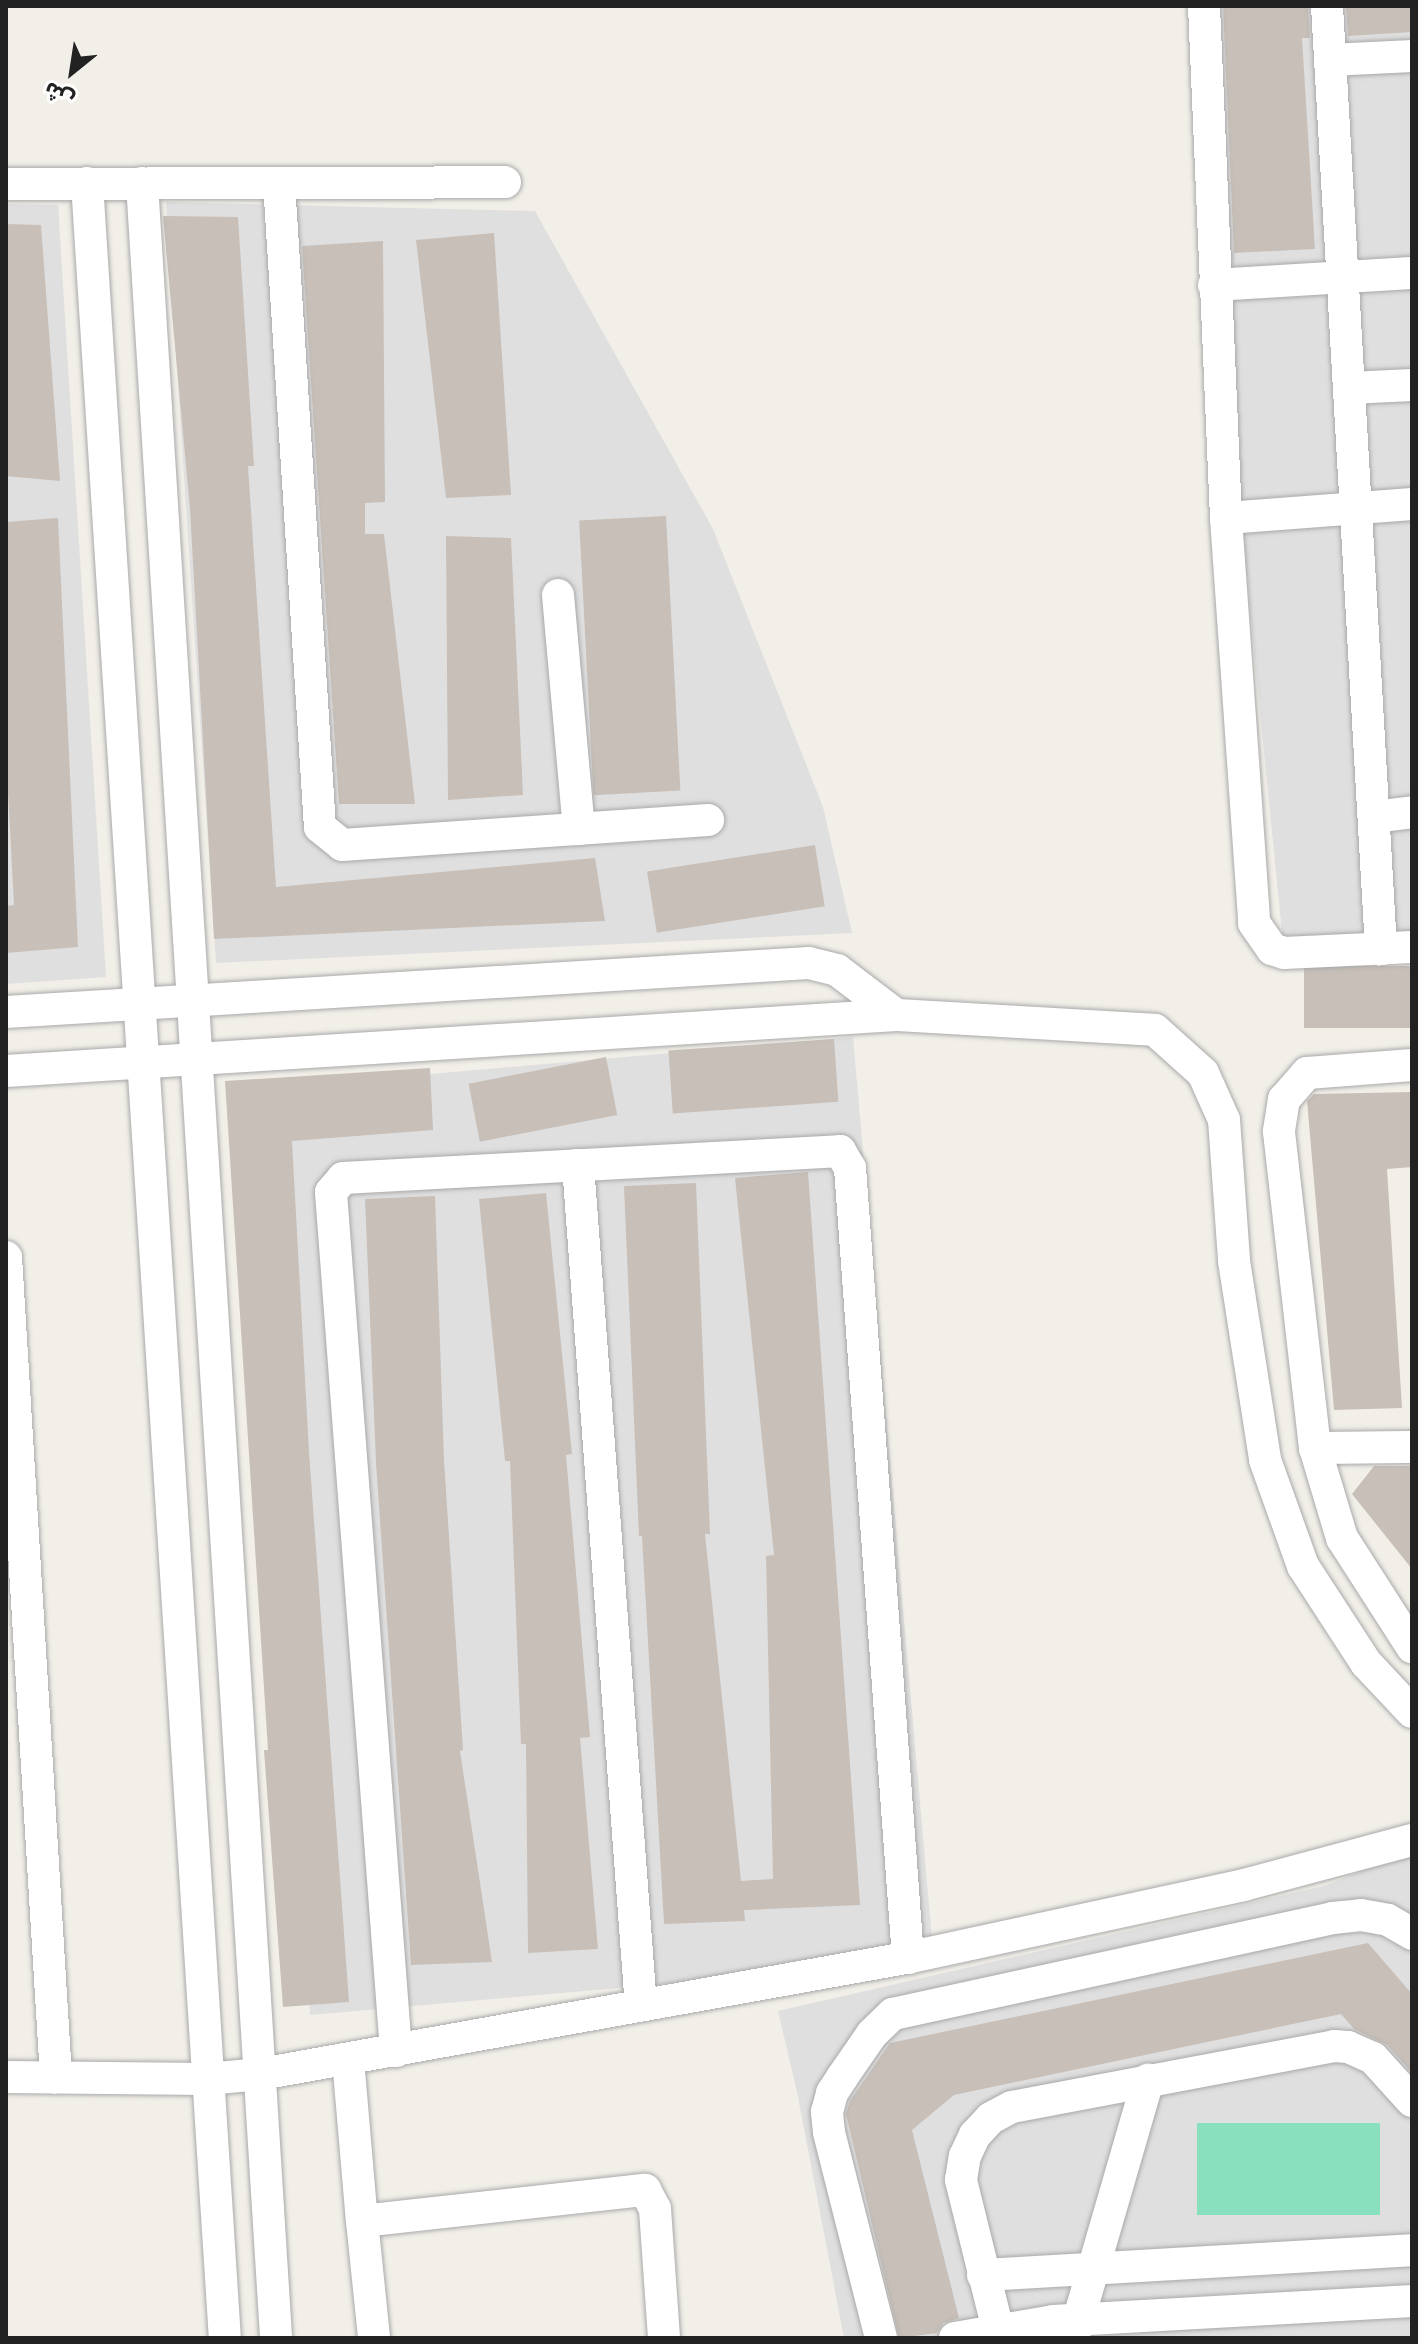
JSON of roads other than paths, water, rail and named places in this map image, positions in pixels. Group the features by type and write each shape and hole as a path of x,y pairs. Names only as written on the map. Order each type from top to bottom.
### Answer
{"street":[{"path":"1204,6 1226,518 1254,923 1272,949 1284,953 1396,948 1374,817 1327,6"},
{"path":"1330,60 1412,56"},
{"path":"6,184 505,182"},
{"path":"87,183 137,1004 225,2338"},
{"path":"142,183 276,2338"},
{"path":"279,183 320,827 342,845 708,820"},
{"path":"1214,285 1412,273"},
{"path":"1349,388 1412,385"},
{"path":"1226,518 1412,504"},
{"path":"558,595 579,829"},
{"path":"1374,817 1412,812"},
{"path":"6,1012 809,963 837,970 896,1015"},
{"path":"6,1071 896,1015 1155,1030 1203,1073 1224,1120 1234,1261 1265,1460 1303,1566 1366,1663 1412,1712"},
{"path":"1412,1065 1307,1073 1284,1099 1279,1132 1315,1448 1342,1538 1412,1647"},
{"path":"396,2051 331,1192 343,1178 840,1151 850,1168 908,1958"},
{"path":"578,1165 641,2006"},
{"path":"6,1257 56,2077"},
{"path":"1315,1448 1412,1447"},
{"path":"6,2077 207,2079 261,2074 908,1958 1244,1885 1412,1840"},
{"path":"881,2338 829,2132 827,2112 832,2093 843,2076 872,2034 893,2014 1333,1918 1361,1915 1388,1920 1412,1934"},
{"path":"999,2333 961,2180 965,2156 975,2135 991,2118 1012,2107 1334,2046 1348,2047 1373,2058 1412,2101"},
{"path":"348,2059 374,2338"},
{"path":"1077,2329 1148,2080"},
{"path":"362,2221 645,2190 655,2209 664,2338"},
{"path":"983,2275 1412,2250"},
{"path":"955,2338 1412,2301"}]}
